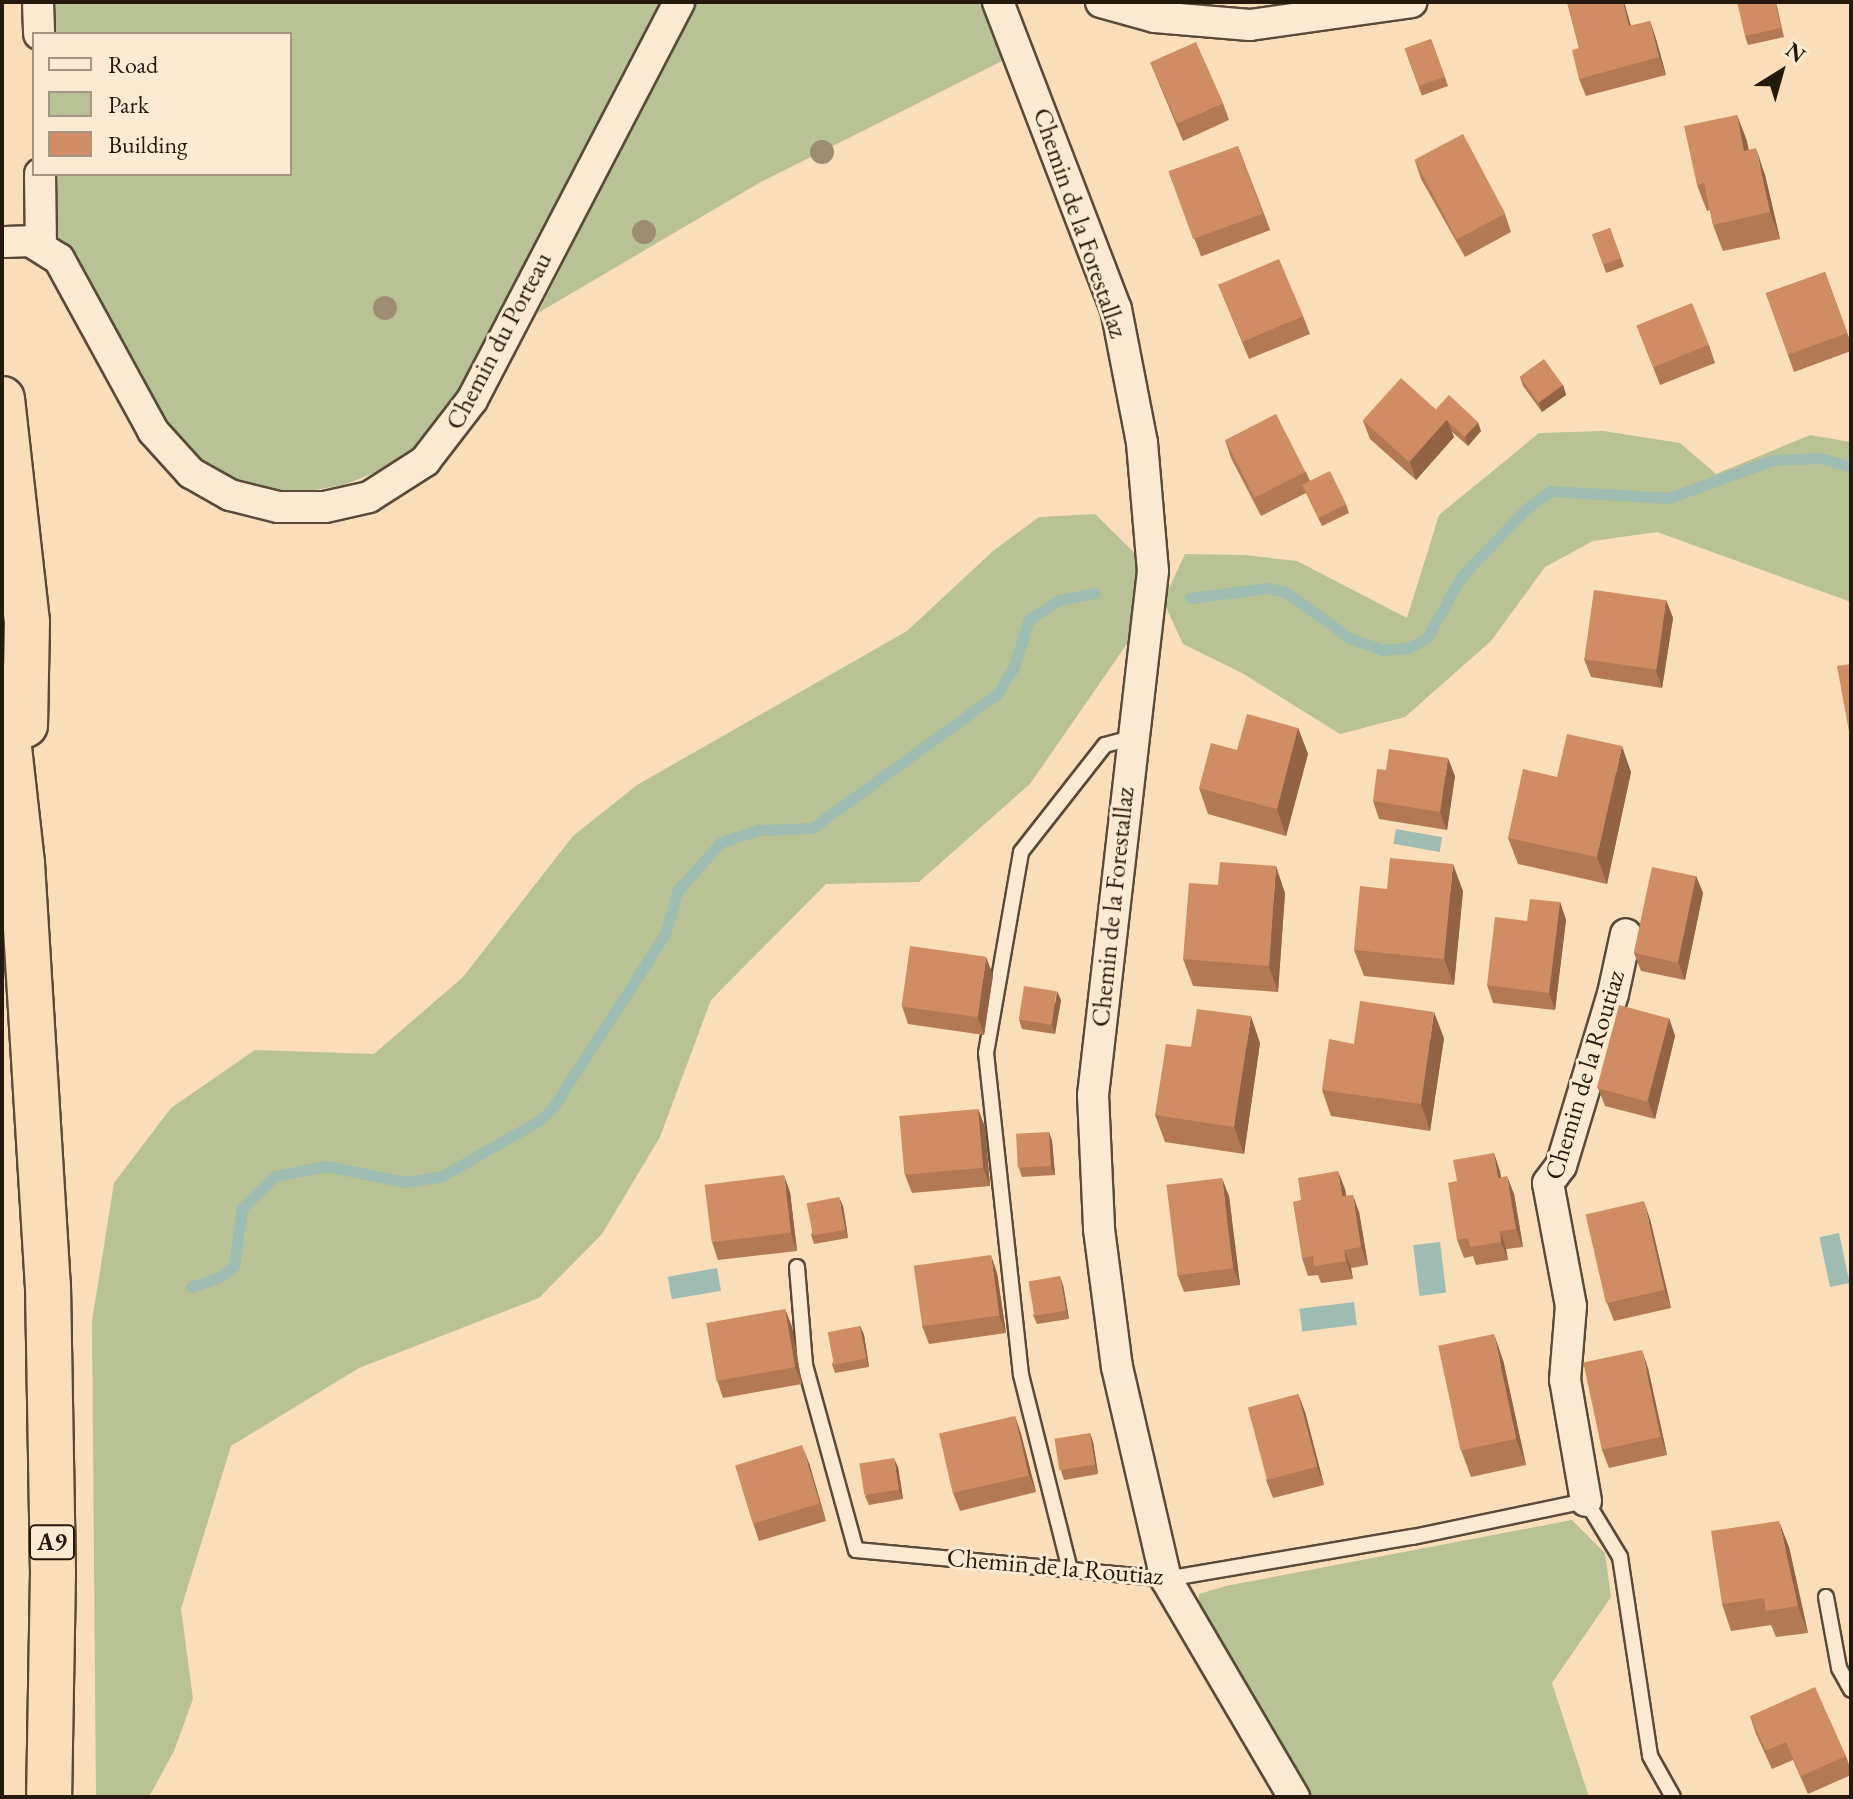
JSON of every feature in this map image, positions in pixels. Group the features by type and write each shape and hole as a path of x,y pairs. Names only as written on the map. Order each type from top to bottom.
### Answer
{"highway":[{"path":"2,399 27,622 22,863"},
{"name":"A9","path":"2,685 22,863 49,1317 49,1797"}],"street":[{"path":"38,2 39,32"},
{"name":"Chemin du Porteau","path":"41,245 74,279 153,431 191,473 230,495 278,507 325,507 369,497 425,461 472,400 679,2"},
{"name":"Chemin de la Forestallaz","path":"998,2 1116,309 1142,443 1153,571 1132,738 1094,1110 1099,1229 1117,1367 1166,1579 1294,1797"},
{"path":"1101,2 1155,17 1250,25 1411,2"},
{"path":"5,242 41,245 40,176"},
{"name":"Chemin de la Routiaz","path":"1586,1501 1565,1380 1571,1306 1548,1183 1561,1166 1613,994 1626,934"}],"lane":[{"path":"1070,1570 1021,1375 986,1053 1021,852 1105,745 1132,738"},
{"name":"Chemin de la Routiaz","path":"797,1267 805,1365 856,1550 1166,1579 1413,1537 1586,1501 1620,1557 1650,1756 1673,1797"},
{"path":"1826,1597 1839,1668 1851,1690"}],"green space":[{"path":"49,2 660,2 454,404 422,442 376,472 344,485 295,493 191,473 59,259 40,176 292,176 292,32 47,32"},
{"path":"696,2 984,2 1008,58 759,183 538,313"},
{"path":"1603,431 1680,443 1716,474 1810,435 1851,442 1851,602 1657,532 1593,541 1545,567 1491,641 1405,717 1340,734 1242,673 1183,644 1163,601 1185,554 1245,555 1297,561 1407,618 1439,515 1539,433"},
{"path":"1095,514 1153,571 1131,638 1030,784 919,882 826,884 711,1000 660,1137 602,1234 539,1298 359,1368 231,1446 181,1609 193,1699 174,1751 149,1797 96,1797 92,1321 114,1183 171,1108 255,1050 374,1054 463,977 573,836 637,785 907,631 993,551 1039,517"},
{"path":"1572,1520 1605,1553 1611,1597 1552,1683 1589,1797 1308,1797 1198,1613 1199,1594 1226,1586"}],"water":[{"path":"1396,829 1442,837 1440,852 1393,844"},
{"path":"1839,1233 1850,1283 1830,1287 1819,1237"},
{"path":"1440,1242 1446,1293 1419,1296 1413,1245"},
{"path":"717,1268 721,1291 672,1299 668,1277"},
{"path":"1354,1302 1357,1325 1302,1332 1299,1309"}],"building":[{"path":"1567,2 1623,2 1629,26 1650,21 1659,57 1579,79 1572,50 1579,48"},
{"path":"1737,2 1775,2 1781,28 1745,36"},
{"path":"1431,39 1445,77 1418,86 1405,49"},
{"path":"1196,42 1223,103 1178,124 1150,62"},
{"path":"1737,115 1744,151 1756,148 1770,212 1713,225 1704,183 1697,185 1684,126"},
{"path":"1463,134 1505,213 1457,239 1414,160"},
{"path":"1238,146 1263,214 1193,239 1168,171"},
{"path":"1610,228 1621,258 1603,265 1592,234"},
{"path":"1279,259 1303,316 1242,342 1218,285"},
{"path":"1825,272 1847,333 1788,355 1766,294"},
{"path":"1692,303 1709,345 1653,367 1636,325"},
{"path":"1544,359 1563,385 1539,403 1520,377"},
{"path":"1401,378 1447,419 1409,462 1363,420"},
{"path":"1449,395 1478,422 1465,437 1435,410"},
{"path":"1276,414 1306,472 1255,498 1225,440"},
{"path":"1330,471 1346,504 1318,518 1302,485"},
{"path":"1594,590 1666,600 1657,669 1584,659"},
{"path":"1851,664 1851,736 1850,737 1837,666"},
{"path":"1247,714 1298,728 1277,809 1199,788 1211,743 1237,750"},
{"path":"1567,734 1622,746 1597,857 1508,838 1523,769 1557,777"},
{"path":"1389,749 1448,758 1440,812 1373,801 1377,769 1386,770"},
{"path":"1390,858 1453,864 1444,959 1354,950 1360,886 1387,889"},
{"path":"1220,862 1276,866 1269,966 1183,959 1189,883 1218,885"},
{"path":"1652,867 1696,876 1678,962 1634,953"},
{"path":"1530,899 1560,902 1549,993 1487,985 1495,917 1527,921"},
{"path":"910,946 986,957 978,1017 902,1006"},
{"path":"1024,986 1057,991 1051,1025 1019,1020"},
{"path":"1360,1001 1434,1012 1421,1104 1322,1090 1329,1039 1354,1044"},
{"path":"1619,1005 1669,1018 1647,1102 1597,1088"},
{"path":"1197,1009 1251,1016 1234,1127 1155,1115 1166,1044 1191,1047"},
{"path":"978,1109 983,1168 904,1175 899,1116"},
{"path":"1049,1132 1051,1166 1018,1168 1016,1134"},
{"path":"1494,1153 1498,1178 1507,1176 1516,1229 1500,1231 1501,1242 1470,1247 1468,1238 1457,1240 1448,1183 1457,1181 1453,1160"},
{"path":"1338,1171 1342,1196 1353,1195 1361,1247 1344,1250 1346,1261 1314,1266 1313,1256 1302,1258 1293,1202 1301,1200 1298,1178"},
{"path":"784,1175 791,1233 712,1242 705,1185"},
{"path":"1222,1178 1233,1268 1178,1275 1166,1185"},
{"path":"839,1197 845,1229 813,1236 807,1203"},
{"path":"1644,1201 1664,1290 1606,1303 1586,1214"},
{"path":"991,1255 999,1315 922,1326 914,1266"},
{"path":"1060,1276 1066,1310 1035,1316 1028,1282"},
{"path":"785,1309 795,1367 716,1381 706,1323"},
{"path":"860,1326 866,1358 834,1365 828,1332"},
{"path":"1494,1334 1516,1439 1460,1451 1438,1346"},
{"path":"1642,1350 1661,1437 1602,1450 1583,1362"},
{"path":"1298,1394 1317,1466 1267,1480 1248,1407"},
{"path":"1015,1416 1029,1475 953,1493 939,1434"},
{"path":"1090,1433 1095,1465 1059,1470 1054,1439"},
{"path":"802,1445 820,1503 753,1524 735,1465"},
{"path":"894,1458 899,1490 864,1495 859,1463"},
{"path":"1779,1521 1798,1606 1766,1611 1764,1598 1722,1604 1711,1531"},
{"path":"1815,1687 1846,1756 1801,1776 1786,1742 1766,1751 1750,1716"}],"waterway":[{"path":"1190,598 1267,588 1286,592 1351,639 1383,650 1408,648 1427,638 1461,577 1526,509 1551,491 1669,498 1773,460 1820,458 1851,467"},
{"path":"191,1287 220,1277 234,1266 242,1208 275,1176 326,1166 405,1182 442,1176 540,1120 552,1109 665,934 678,890 721,842 759,830 812,828 996,695 1013,669 1029,619 1059,600 1094,593"}]}
